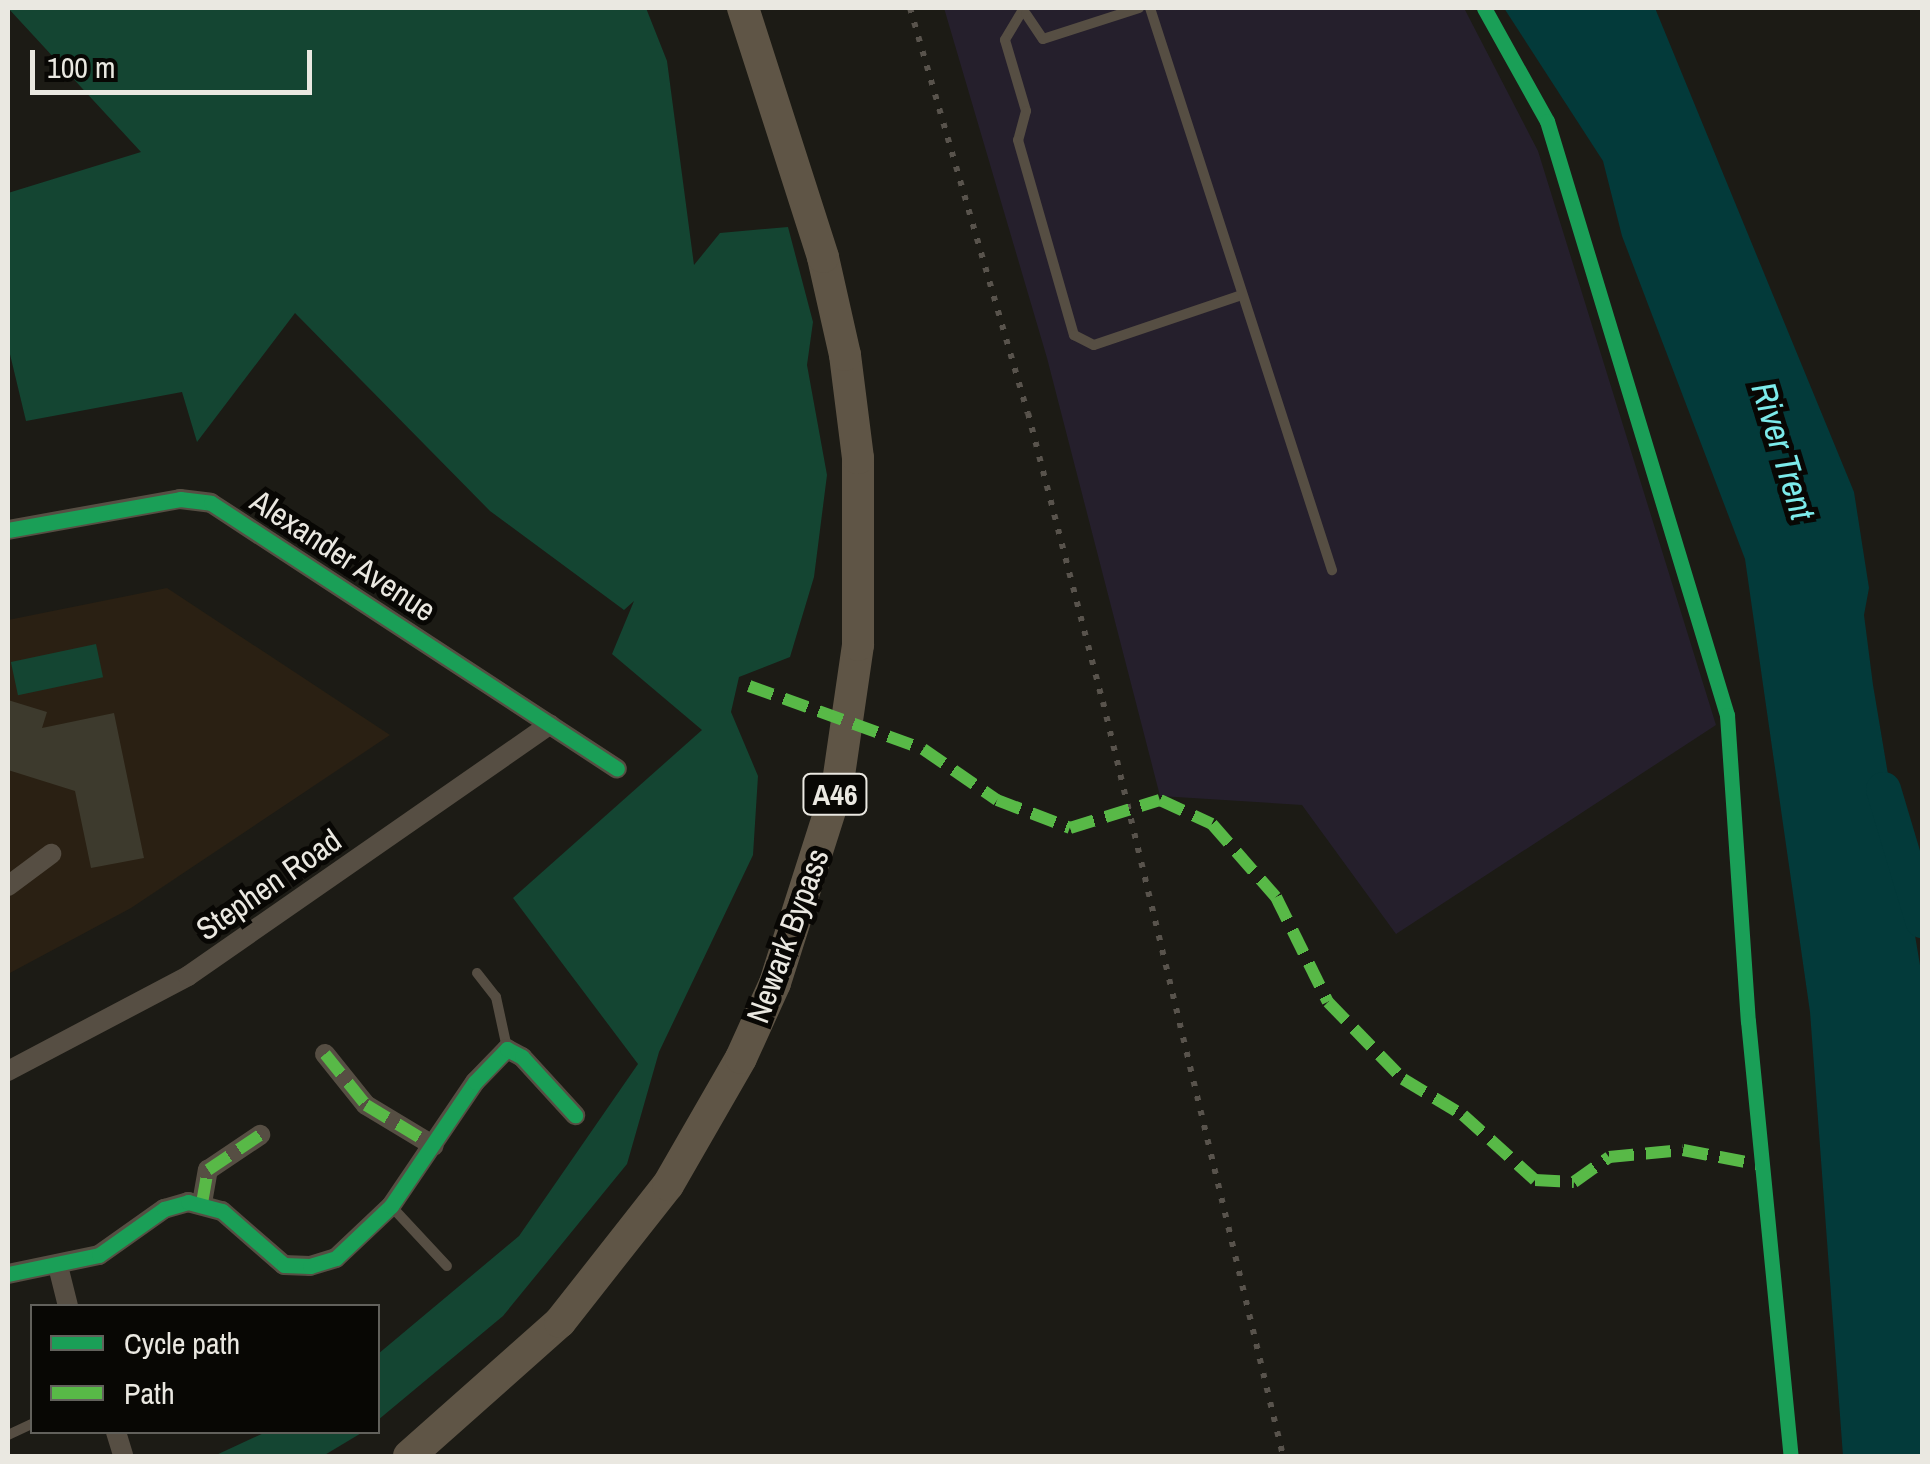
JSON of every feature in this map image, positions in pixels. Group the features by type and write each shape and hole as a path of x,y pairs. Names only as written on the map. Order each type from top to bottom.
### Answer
{"highway":[{"name":"Newark Bypass","path":"410,1456 490,1392 560,1322 668,1184 707,1122 776,983 837,788 858,645 858,458 823,257 743,8"}],"street":[{"name":"Alexander Avenue","path":"8,530 180,499 211,503 617,769"},
{"name":"Stephen Road","path":"8,1071 130,1011 218,958 550,724"},
{"path":"8,886 50,854"},
{"path":"8,1274 58,1266 116,1247 164,1209 202,1203 222,1211 275,1260 293,1266 336,1258 391,1206 507,1049 522,1057 575,1115"},
{"path":"325,1054 366,1104 434,1146"},
{"path":"202,1203 208,1170 260,1136"},
{"path":"58,1266 68,1304"}],"lane":[{"path":"1139,8 1043,40 1025,10 1005,40 1026,111 1018,140 1074,334 1094,346 1242,294"},
{"path":"1150,8 1332,570"},
{"path":"477,973 496,997 507,1049"},
{"path":"391,1206 446,1266"}],"shaded area":[{"path":"944,8 1464,8 1538,151 1716,725 1396,934 1302,805 1160,796 1047,358"},
{"path":"167,588 390,735 131,908 8,974 8,620"}],"green space":[{"path":"8,8 646,8 667,61 694,265 720,233 788,227 813,322 807,365 827,475 814,577 790,657 739,677 731,712 758,776 753,855 659,1052 627,1164 503,1316 380,1418 380,1352 519,1236 638,1064 513,898 702,730 612,654 634,601 624,610 490,511 295,313 197,442 182,392 26,421 8,346 8,193 141,152"},
{"path":"96,644 103,677 18,695 11,662"},
{"path":"262,1434 360,1434 323,1456 214,1456"}],"water":[{"path":"1504,8 1655,8 1854,492 1869,588 1864,615 1873,685 1922,977 1922,1456 1843,1456 1810,1012 1745,559 1622,236 1603,161"}],"building":[{"path":"8,700 47,712 42,728 114,713 144,858 91,868 75,791 8,770"}],"waterway":[{"name":"River Trent","path":"1883,789 1922,920"}],"railway":[{"path":"910,8 1028,413 1103,702 1283,1456"}],"marked path":[{"path":"749,686 923,749 997,800 1070,828 1160,800 1212,824 1276,897 1328,1002 1403,1079 1463,1115 1535,1180 1574,1182 1609,1157 1683,1150 1762,1165"},
{"path":"325,1054 366,1105 434,1146"},
{"path":"202,1203 208,1170 260,1135"}],"cycle path":[{"path":"1484,8 1547,121 1727,715 1748,1021 1791,1456"},
{"path":"8,530 180,499 211,503 617,769"},
{"path":"8,1274 99,1255 164,1209 188,1202 222,1211 284,1265 310,1266 336,1258 391,1206 475,1082 507,1049 522,1057 575,1115"}]}
